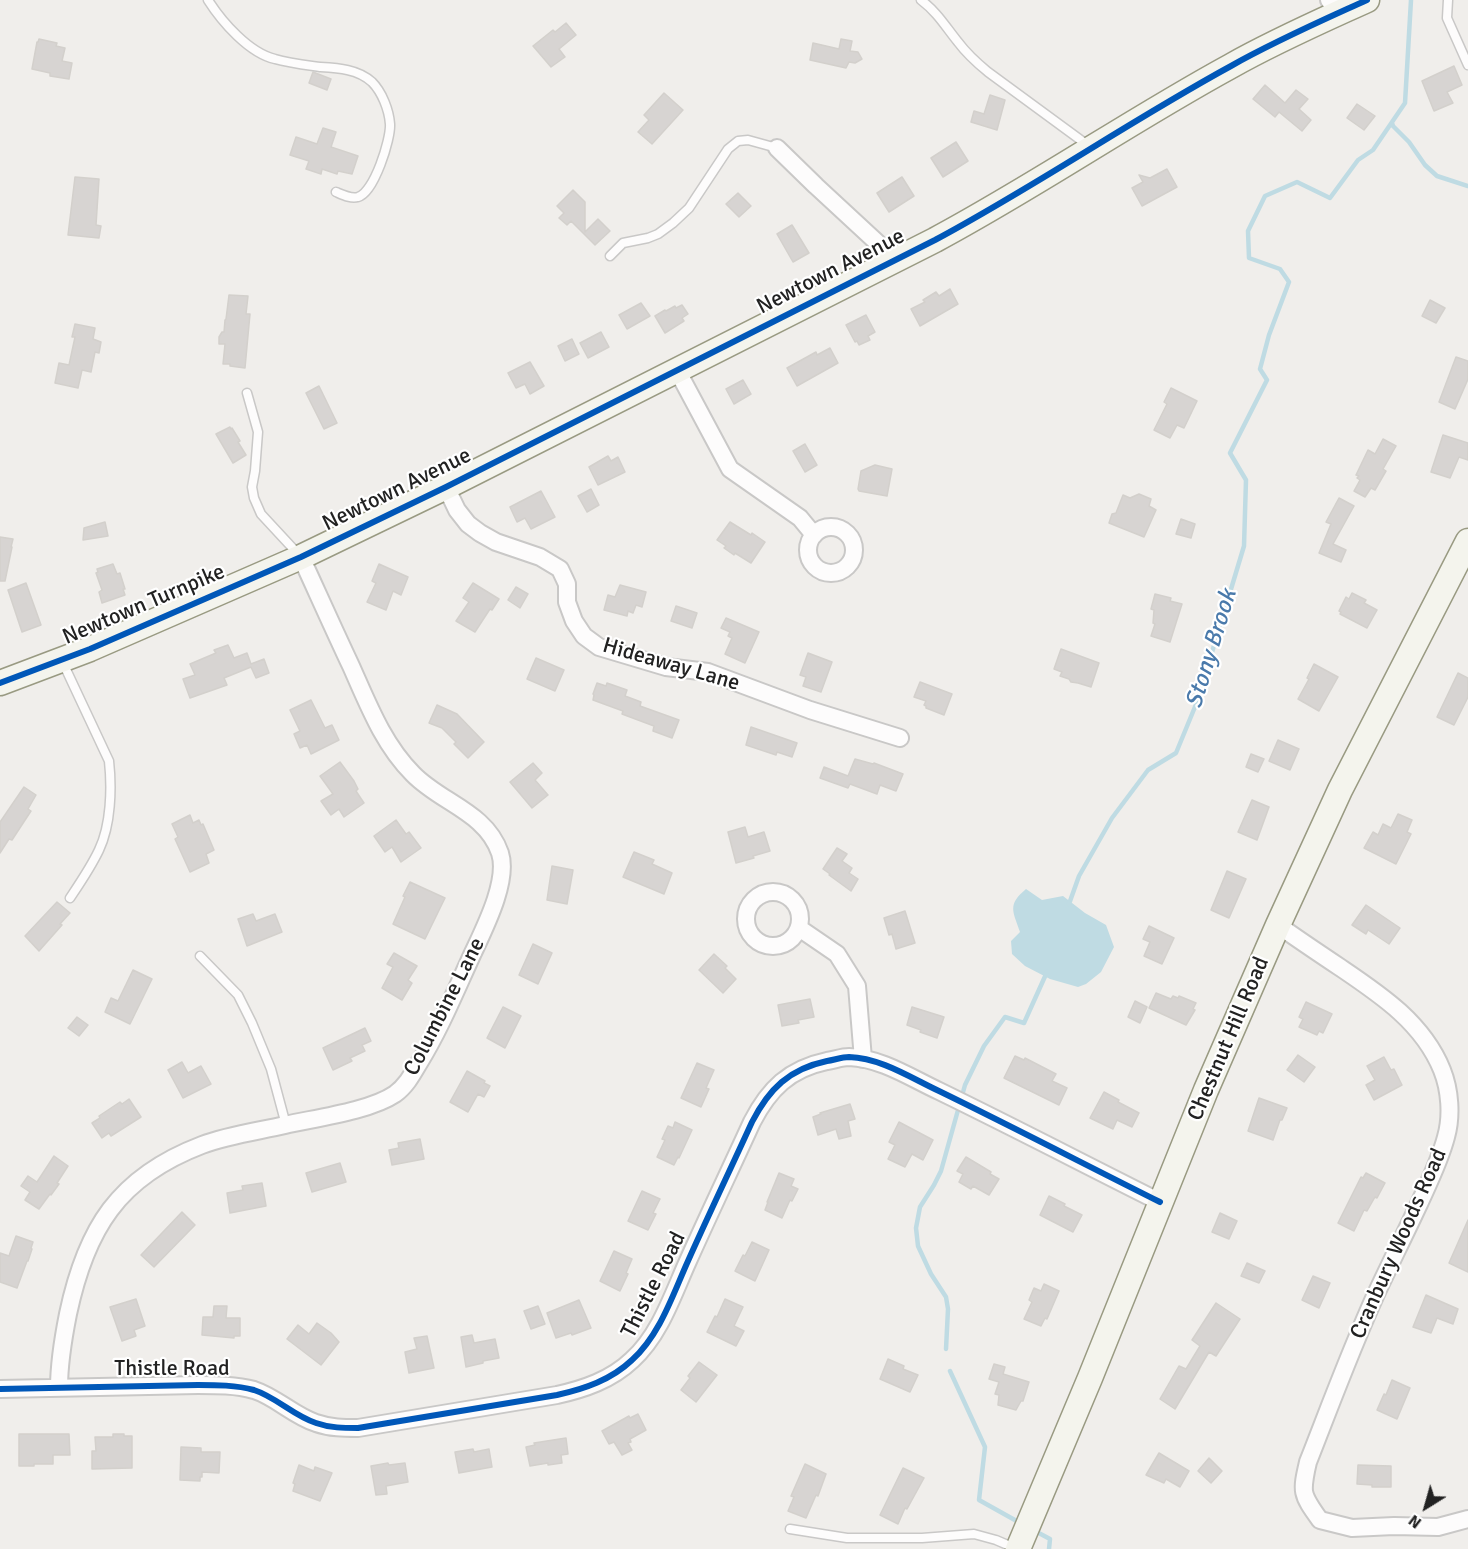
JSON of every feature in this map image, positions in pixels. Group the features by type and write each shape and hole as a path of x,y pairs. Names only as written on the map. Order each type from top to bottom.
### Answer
{"street":[{"name":"Newtown Avenue","path":"301,557 446,487 973,220 1333,7 1367,0"},
{"path":"777,148 896,260"},
{"path":"676,370 730,469 800,518 814,535"},
{"name":"Hideaway Lane","path":"446,487 457,510 468,524 480,533 496,542 540,557 560,569 567,584 567,602 574,621 584,636 599,647 666,667 708,672 810,710 900,738"},
{"name":"Chestnut Hill Road","path":"1018,1548 1090,1378 1206,1090 1278,925 1345,781 1468,541"},
{"name":"Newtown Turnpike","path":"0,683 62,660 301,557"},
{"name":"Columbine Lane","path":"59,1388 63,1342 76,1280 90,1241 113,1205 138,1181 157,1167 203,1144 365,1107 389,1097 405,1085 436,1034 497,894 502,874 502,861 500,851 489,832 468,813 424,785 400,760 372,713 301,557"},
{"name":"Cranbury Woods Road","path":"1278,925 1368,986 1410,1021 1442,1070 1449,1107 1447,1136 1435,1170 1375,1297 1308,1462 1302,1484 1306,1501 1320,1520 1352,1528 1438,1527 1468,1519"},
{"path":"799,928 837,954 856,986 863,1059"},
{"name":"Thistle Road","path":"0,1389 198,1384 230,1386 254,1390 315,1423 336,1428 358,1428 579,1390 599,1382 631,1362 649,1340 752,1122 769,1094 797,1071 848,1057 863,1059 892,1069 1160,1202"}],"lane":[{"path":"208,0 227,25 259,53 274,59 353,71 372,83 380,93 390,124 386,146 375,176 364,194 357,197 348,197 336,192"},
{"path":"921,0 933,9 958,43 974,60 1082,141 1088,150"},
{"path":"1448,0 1447,18 1468,65"},
{"path":"610,256 623,243 648,238 674,223 689,208 728,149 738,141 748,140 777,148"},
{"path":"247,393 258,432 253,479 254,498 261,514 301,557"},
{"path":"62,660 109,761 111,776 108,821 100,848 70,898"},
{"path":"200,956 238,995 271,1069 286,1125"},
{"path":"790,1529 847,1538 922,1538 974,1534 1018,1548"}],"water":[{"path":"1026,889 1042,900 1063,896 1106,925 1114,947 1101,972 1086,984 1078,987 1050,979 1025,966 1012,954 1011,941 1020,932 1013,909 1014,904"}],"building":[{"path":"566,23 576,35 559,49 565,57 551,67 533,46"},
{"path":"39,39 57,43 56,46 65,48 62,61 72,63 69,79 50,76 50,73 32,69"},
{"path":"841,39 852,41 850,51 858,52 862,59 855,63 849,62 846,68 810,60 813,43 839,49"},
{"path":"1454,66 1462,85 1447,92 1453,103 1434,111 1422,81"},
{"path":"313,72 331,79 327,90 309,83"},
{"path":"1265,85 1285,103 1296,90 1308,99 1299,109 1311,120 1302,131 1279,112 1275,117 1253,99"},
{"path":"664,93 683,110 652,144 638,132 649,120 644,115"},
{"path":"990,95 1005,100 997,130 971,122 974,111 984,114"},
{"path":"1357,104 1375,116 1364,130 1347,118"},
{"path":"323,128 336,132 331,147 358,156 352,174 338,171 337,174 322,169 321,174 306,169 309,161 290,155 296,137 317,144"},
{"path":"956,142 968,161 943,177 931,158"},
{"path":"1167,169 1177,187 1142,206 1132,188 1143,182 1139,175 1150,178"},
{"path":"75,177 99,179 96,225 101,226 99,238 68,235"},
{"path":"902,177 914,196 889,212 877,193"},
{"path":"573,190 585,202 585,232 598,219 610,231 595,245 571,221 567,225 559,218 564,213 557,206"},
{"path":"738,193 751,206 739,217 726,204"},
{"path":"792,225 809,253 793,262 777,234"},
{"path":"950,289 958,304 920,326 911,309 925,302 923,300 936,292 939,296"},
{"path":"229,295 248,296 246,314 250,314 245,368 223,364 225,344 219,344 219,337 224,332"},
{"path":"1430,300 1445,308 1436,323 1422,316"},
{"path":"641,303 650,316 627,329 619,315"},
{"path":"682,305 688,314 682,318 684,321 665,333 655,316"},
{"path":"866,315 875,332 868,336 870,340 859,345 846,325"},
{"path":"75,324 95,328 93,339 101,342 99,353 95,352 91,372 82,370 78,388 55,383 59,363 69,365 75,337 72,337"},
{"path":"601,332 609,347 588,358 580,343"},
{"path":"572,339 579,354 565,361 558,346"},
{"path":"830,348 838,363 797,386 787,368 816,352 817,355"},
{"path":"1456,357 1468,361 1468,379 1455,409 1439,402"},
{"path":"530,362 544,386 530,394 525,384 516,388 508,373"},
{"path":"743,380 751,394 734,404 726,389"},
{"path":"319,386 337,423 324,429 306,393"},
{"path":"1171,388 1197,401 1184,428 1177,425 1170,438 1154,430 1167,404 1164,402"},
{"path":"230,427 246,455 233,463 216,434"},
{"path":"1443,435 1468,443 1468,460 1459,457 1450,478 1431,472"},
{"path":"1383,439 1396,446 1383,469 1386,471 1375,490 1371,488 1365,497 1354,491 1360,480 1356,475 1368,450 1375,454"},
{"path":"805,444 817,465 805,472 793,451"},
{"path":"608,456 611,461 618,457 625,472 598,485 589,467"},
{"path":"875,465 892,469 887,496 858,489 861,471"},
{"path":"591,489 599,505 587,512 578,496"},
{"path":"541,491 555,517 531,529 525,518 517,522 510,507"},
{"path":"1139,494 1151,499 1149,506 1156,510 1144,537 1109,523 1123,495 1130,498"},
{"path":"1339,498 1354,506 1333,544 1346,550 1341,562 1319,553 1331,524 1326,522"},
{"path":"1181,519 1195,524 1191,538 1176,534"},
{"path":"105,522 108,536 83,540 84,528"},
{"path":"730,522 765,542 751,563 735,553 734,555 717,540"},
{"path":"0,537 13,539 5,581 0,581"},
{"path":"113,564 117,574 120,573 125,595 102,603 99,592 102,590 96,573 97,569"},
{"path":"379,564 408,577 401,595 393,591 386,610 367,602 376,583 372,581"},
{"path":"26,583 41,625 22,632 8,590"},
{"path":"473,583 499,599 475,632 456,621 469,602 463,598"},
{"path":"620,585 646,592 642,607 636,605 633,613 628,611 627,616 604,610 608,595 615,597"},
{"path":"516,587 528,594 520,608 508,600"},
{"path":"1352,593 1366,600 1364,603 1377,610 1367,628 1340,614 1339,611 1346,597 1349,599"},
{"path":"1155,594 1171,598 1170,601 1182,604 1170,642 1151,636 1155,624 1153,623 1154,610 1151,609"},
{"path":"676,606 697,613 692,628 671,621"},
{"path":"726,618 759,632 745,663 725,654 732,638 728,636 730,632 721,628"},
{"path":"228,645 234,658 247,653 251,664 264,659 269,673 256,678 251,667 224,678 227,685 190,698 183,679 195,675 190,664"},
{"path":"1061,649 1099,663 1091,687 1071,682 1060,676 1062,672 1054,669"},
{"path":"808,653 832,662 821,692 803,686 806,677 800,675"},
{"path":"536,658 564,670 555,691 527,679"},
{"path":"1314,664 1338,677 1319,711 1298,699"},
{"path":"1458,673 1468,678 1468,697 1454,725 1437,717"},
{"path":"920,682 952,694 944,715 926,708 924,705 926,701 914,697"},
{"path":"597,683 606,686 607,683 627,690 625,696 641,702 640,706 679,720 672,738 653,731 654,726 622,714 623,711 593,700"},
{"path":"311,700 325,728 332,725 339,740 311,754 307,745 300,748 294,734 300,731 290,710"},
{"path":"437,705 457,714 484,742 468,758 442,728 429,723"},
{"path":"751,727 797,743 792,757 777,752 776,755 746,745"},
{"path":"1278,740 1299,749 1290,770 1269,761"},
{"path":"1251,754 1264,759 1258,772 1246,767"},
{"path":"855,759 874,763 903,774 896,791 880,785 877,794 850,784 848,788 820,778 824,767 848,776"},
{"path":"340,762 354,781 358,789 356,791 364,803 344,817 339,809 331,815 321,801 333,794 320,776"},
{"path":"533,763 542,773 535,780 548,795 532,808 510,782"},
{"path":"24,787 36,795 28,809 31,811 12,840 9,839 0,853 0,822"},
{"path":"1252,800 1269,807 1257,840 1238,832"},
{"path":"1398,814 1412,820 1407,832 1411,834 1396,864 1364,848 1373,832 1378,835 1383,824 1391,828"},
{"path":"190,815 193,823 199,820 201,825 203,824 214,850 206,854 209,863 190,872 175,839 178,837 172,824"},
{"path":"396,820 406,834 409,832 421,848 401,862 392,847 385,852 374,836"},
{"path":"745,827 748,837 764,832 770,851 736,863 728,832"},
{"path":"837,848 847,854 842,861 852,868 849,873 858,879 851,891 823,869"},
{"path":"634,852 654,860 652,864 672,873 664,894 623,877"},
{"path":"552,866 573,870 567,904 547,900"},
{"path":"1227,871 1246,879 1229,918 1211,910"},
{"path":"410,882 445,898 425,939 393,924"},
{"path":"57,902 70,913 39,951 25,936"},
{"path":"1366,905 1400,928 1389,944 1368,930 1366,934 1352,925"},
{"path":"905,911 915,943 896,949 884,918"},
{"path":"253,914 256,921 275,914 282,932 247,946 238,919"},
{"path":"1149,926 1174,938 1162,964 1144,956 1150,942 1143,939"},
{"path":"533,944 552,953 538,984 519,975"},
{"path":"394,953 417,966 408,980 412,983 402,1000 382,988 393,967 387,964"},
{"path":"714,954 727,966 725,968 736,979 723,993 699,970"},
{"path":"133,970 152,979 130,1024 105,1012 111,998 118,1001"},
{"path":"1156,993 1171,999 1173,996 1178,998 1179,996 1196,1003 1193,1009 1195,1010 1186,1025 1149,1008"},
{"path":"810,999 814,1017 782,1026 778,1005"},
{"path":"1135,1001 1147,1007 1140,1023 1128,1017"},
{"path":"1306,1002 1332,1014 1323,1033 1319,1031 1317,1035 1299,1027 1303,1019 1299,1017"},
{"path":"503,1007 521,1016 505,1048 487,1038"},
{"path":"912,1007 944,1017 937,1038 907,1025"},
{"path":"77,1017 88,1025 79,1036 68,1028"},
{"path":"365,1028 371,1041 362,1045 365,1051 350,1058 352,1061 333,1070 323,1048"},
{"path":"1298,1055 1315,1067 1304,1082 1287,1070"},
{"path":"1015,1056 1024,1060 1025,1058 1056,1074 1052,1081 1067,1088 1059,1105 1004,1078"},
{"path":"1384,1057 1391,1070 1394,1069 1402,1085 1374,1100 1366,1085 1375,1080 1367,1066"},
{"path":"182,1062 188,1073 201,1066 211,1084 183,1098 168,1070"},
{"path":"697,1063 714,1070 701,1107 681,1098"},
{"path":"467,1071 490,1086 484,1097 478,1094 468,1112 450,1102"},
{"path":"1104,1092 1139,1113 1132,1127 1117,1120 1113,1129 1090,1118"},
{"path":"1259,1098 1287,1108 1273,1140 1248,1131"},
{"path":"129,1099 141,1117 111,1136 109,1133 102,1138 92,1123 120,1102 122,1104"},
{"path":"850,1104 855,1119 848,1121 851,1136 839,1139 836,1129 818,1135 813,1117"},
{"path":"675,1122 692,1130 674,1165 657,1157 665,1140 662,1139 668,1126 673,1128"},
{"path":"899,1122 933,1140 923,1160 912,1154 905,1167 888,1159 895,1145 889,1142"},
{"path":"420,1139 424,1159 392,1165 389,1150 399,1148 398,1143"},
{"path":"54,1156 68,1166 57,1183 59,1184 39,1209 25,1200 30,1192 21,1186 28,1176 37,1182"},
{"path":"966,1157 999,1179 989,1195 973,1186 971,1189 959,1182 963,1174 957,1171"},
{"path":"340,1163 346,1182 312,1192 306,1173"},
{"path":"779,1173 794,1179 791,1186 798,1189 782,1218 765,1210"},
{"path":"1366,1173 1385,1183 1367,1211 1364,1210 1354,1231 1338,1223 1361,1177 1363,1178"},
{"path":"262,1183 266,1206 230,1213 227,1193 243,1190 242,1186"},
{"path":"642,1191 660,1199 648,1230 628,1221"},
{"path":"1049,1196 1082,1215 1073,1232 1040,1215"},
{"path":"182,1212 195,1225 154,1267 141,1255"},
{"path":"1220,1213 1237,1221 1229,1239 1212,1232"},
{"path":"1468,1220 1468,1272 1449,1263"},
{"path":"16,1236 33,1242 17,1288 0,1282 0,1253 9,1256"},
{"path":"752,1242 769,1250 755,1281 735,1271"},
{"path":"614,1251 632,1259 620,1291 600,1281"},
{"path":"1247,1263 1265,1271 1259,1283 1241,1276"},
{"path":"1313,1276 1330,1283 1319,1308 1302,1300"},
{"path":"1044,1284 1059,1291 1047,1319 1045,1318 1041,1326 1024,1319 1032,1302 1029,1300 1034,1288 1041,1291"},
{"path":"1426,1295 1458,1309 1453,1324 1437,1318 1431,1333 1413,1327"},
{"path":"136,1299 145,1326 134,1330 136,1336 122,1341 110,1307"},
{"path":"725,1299 743,1307 734,1326 744,1331 736,1346 707,1332"},
{"path":"579,1300 591,1328 556,1338 547,1313"},
{"path":"1216,1303 1240,1319 1216,1356 1209,1352 1175,1409 1160,1399 1179,1366 1186,1369 1200,1346 1192,1340"},
{"path":"214,1306 227,1306 226,1318 240,1318 240,1336 234,1336 234,1338 202,1335 203,1317 213,1317"},
{"path":"538,1306 545,1324 531,1329 524,1311"},
{"path":"317,1323 339,1342 321,1365 287,1339 298,1325 309,1334"},
{"path":"472,1335 474,1343 495,1339 499,1358 466,1367 461,1337"},
{"path":"427,1336 434,1368 409,1373 405,1352 417,1349 414,1338"},
{"path":"888,1359 918,1375 910,1392 880,1379"},
{"path":"699,1362 717,1375 696,1402 681,1390"},
{"path":"994,1364 1005,1367 1003,1374 1029,1382 1023,1401 1016,1410 998,1405 999,1395 995,1394 999,1382 989,1379"},
{"path":"1392,1380 1410,1388 1397,1419 1377,1410"},
{"path":"638,1414 646,1430 630,1439 631,1442 628,1443 632,1450 622,1455 614,1442 609,1444 602,1431 629,1416 630,1418"},
{"path":"19,1434 69,1434 70,1455 53,1455 53,1464 19,1466"},
{"path":"113,1434 132,1436 132,1468 92,1469 92,1451 96,1451 95,1437 113,1437"},
{"path":"566,1438 568,1454 561,1455 562,1463 530,1466 526,1447 535,1445 534,1443"},
{"path":"181,1447 201,1448 201,1452 220,1452 219,1473 202,1472 200,1481 180,1480"},
{"path":"473,1449 474,1452 489,1449 492,1467 459,1473 455,1452"},
{"path":"1159,1453 1189,1471 1180,1487 1166,1479 1164,1483 1146,1475"},
{"path":"1209,1458 1222,1471 1211,1483 1198,1471"},
{"path":"388,1463 389,1465 405,1463 408,1482 386,1486 387,1494 376,1495 371,1466"},
{"path":"805,1464 826,1474 818,1496 816,1495 806,1518 788,1511 794,1497 791,1496"},
{"path":"299,1465 314,1471 315,1467 332,1473 320,1501 293,1491"},
{"path":"1358,1465 1391,1466 1391,1487 1357,1484"},
{"path":"903,1468 924,1478 898,1524 880,1515"}],"waterway":[{"name":"Stony Brook","path":"1069,904 1079,876 1112,818 1148,770 1176,753 1197,702 1244,546 1246,480 1230,453 1267,380 1260,369 1269,335 1289,282 1280,269 1249,258 1248,231 1265,196 1297,182 1330,198 1358,160 1373,150 1405,103 1411,0"},
{"path":"1392,123 1425,165 1437,176 1468,186"},
{"name":"Stony Brook","path":"946,1349 948,1309 946,1297 931,1274 918,1246 916,1228 920,1207 941,1171 965,1085 984,1046 1005,1017 1024,1023 1047,972"},
{"name":"Stony Brook","path":"950,1371 985,1447 979,1500 1022,1524"},
{"name":"Stony Brook","path":"1035,1531 1050,1539 1049,1549"}],"cycle path":[{"path":"0,683 90,649 301,557 446,487 935,240 1231,66 1367,0"},
{"path":"0,1389 233,1386 262,1393 316,1423 332,1427 358,1428 557,1395 587,1387 624,1367 650,1339 671,1300 752,1122 773,1090 802,1069 844,1057 861,1058 896,1069 1160,1202"}]}
